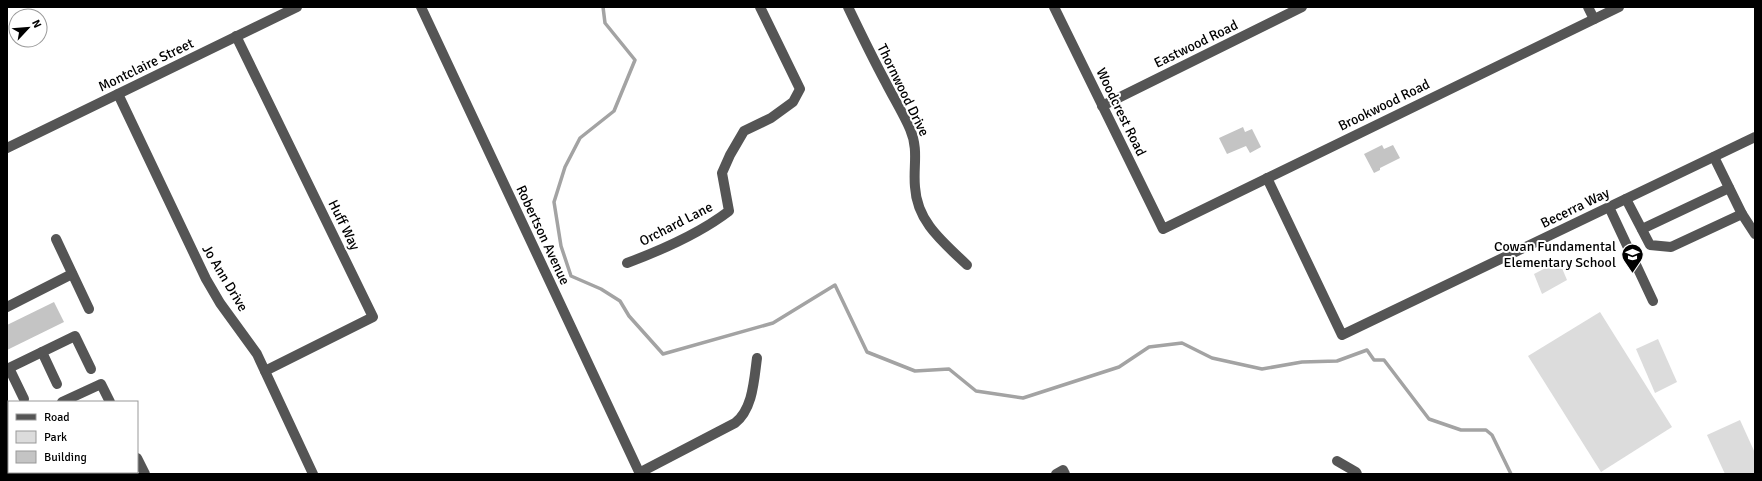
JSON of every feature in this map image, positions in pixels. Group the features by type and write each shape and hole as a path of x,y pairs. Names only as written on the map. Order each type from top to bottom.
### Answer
{"street":[{"name":"Montclaire Street","path":"7,148 297,7"},
{"name":"Robertson Avenue","path":"421,7 640,473"},
{"name":"Orchard Lane","path":"627,263 670,246 719,219 729,211 722,173 744,131 771,118 793,102 800,89 760,7"},
{"name":"Thornwood Drive","path":"848,7 910,130 916,148 915,186 917,199 925,222 937,237 967,265"},
{"name":"Woodcrest Road","path":"1054,7 1163,229"},
{"name":"Eastwood Road","path":"1102,106 1302,7"},
{"path":"1588,7 1594,19"},
{"name":"Brookwood Road","path":"1163,229 1619,7"},
{"name":"Huff Way","path":"236,36 373,317 265,371"},
{"name":"Jo Ann Drive","path":"118,94 206,279 220,303 246,337 265,371 313,474"},
{"name":"Becerra Way","path":"1267,178 1342,336 1755,137"},
{"path":"1714,157 1742,214 1755,234"},
{"path":"1642,229 1729,188"},
{"path":"1626,199 1650,245 1671,247 1742,214"},
{"path":"1609,207 1653,301"},
{"path":"56,239 89,309"},
{"path":"7,307 72,274"},
{"path":"24,399 8,368 75,336 91,369"},
{"path":"42,352 57,384"},
{"path":"640,473 735,424 743,417 748,405 757,358"},
{"path":"64,401 101,384 110,401"},
{"path":"138,460 145,474"},
{"path":"1337,461 1358,474"}],"green space":[{"path":"1559,261 1567,280 1542,294 1534,274"},
{"path":"1600,312 1672,427 1601,472 1528,356"},
{"path":"1658,339 1677,382 1655,393 1636,349"},
{"path":"1740,420 1755,453 1755,474 1725,474 1707,435"}],"building":[{"path":"1243,127 1245,132 1252,129 1261,147 1250,153 1246,146 1227,154 1219,138"},
{"path":"1382,145 1384,149 1393,145 1400,158 1380,168 1380,170 1374,173 1364,154"},
{"path":"54,302 64,322 7,350 7,325"}],"waterway":[{"path":"603,7 605,23 635,60 614,111 580,138 565,167 554,202 561,246 571,276 601,289 620,301 629,316 663,354 773,323 835,285 867,352 915,371 949,369 976,391 1023,398 1119,367 1149,347 1182,343 1212,358 1262,369 1302,362 1337,361 1367,350 1374,360 1384,360 1429,419 1461,430 1486,430 1492,435 1511,474"}],"place":[{"name":"Cowan Fundamental Elementary School","path":"1632,274"}]}
